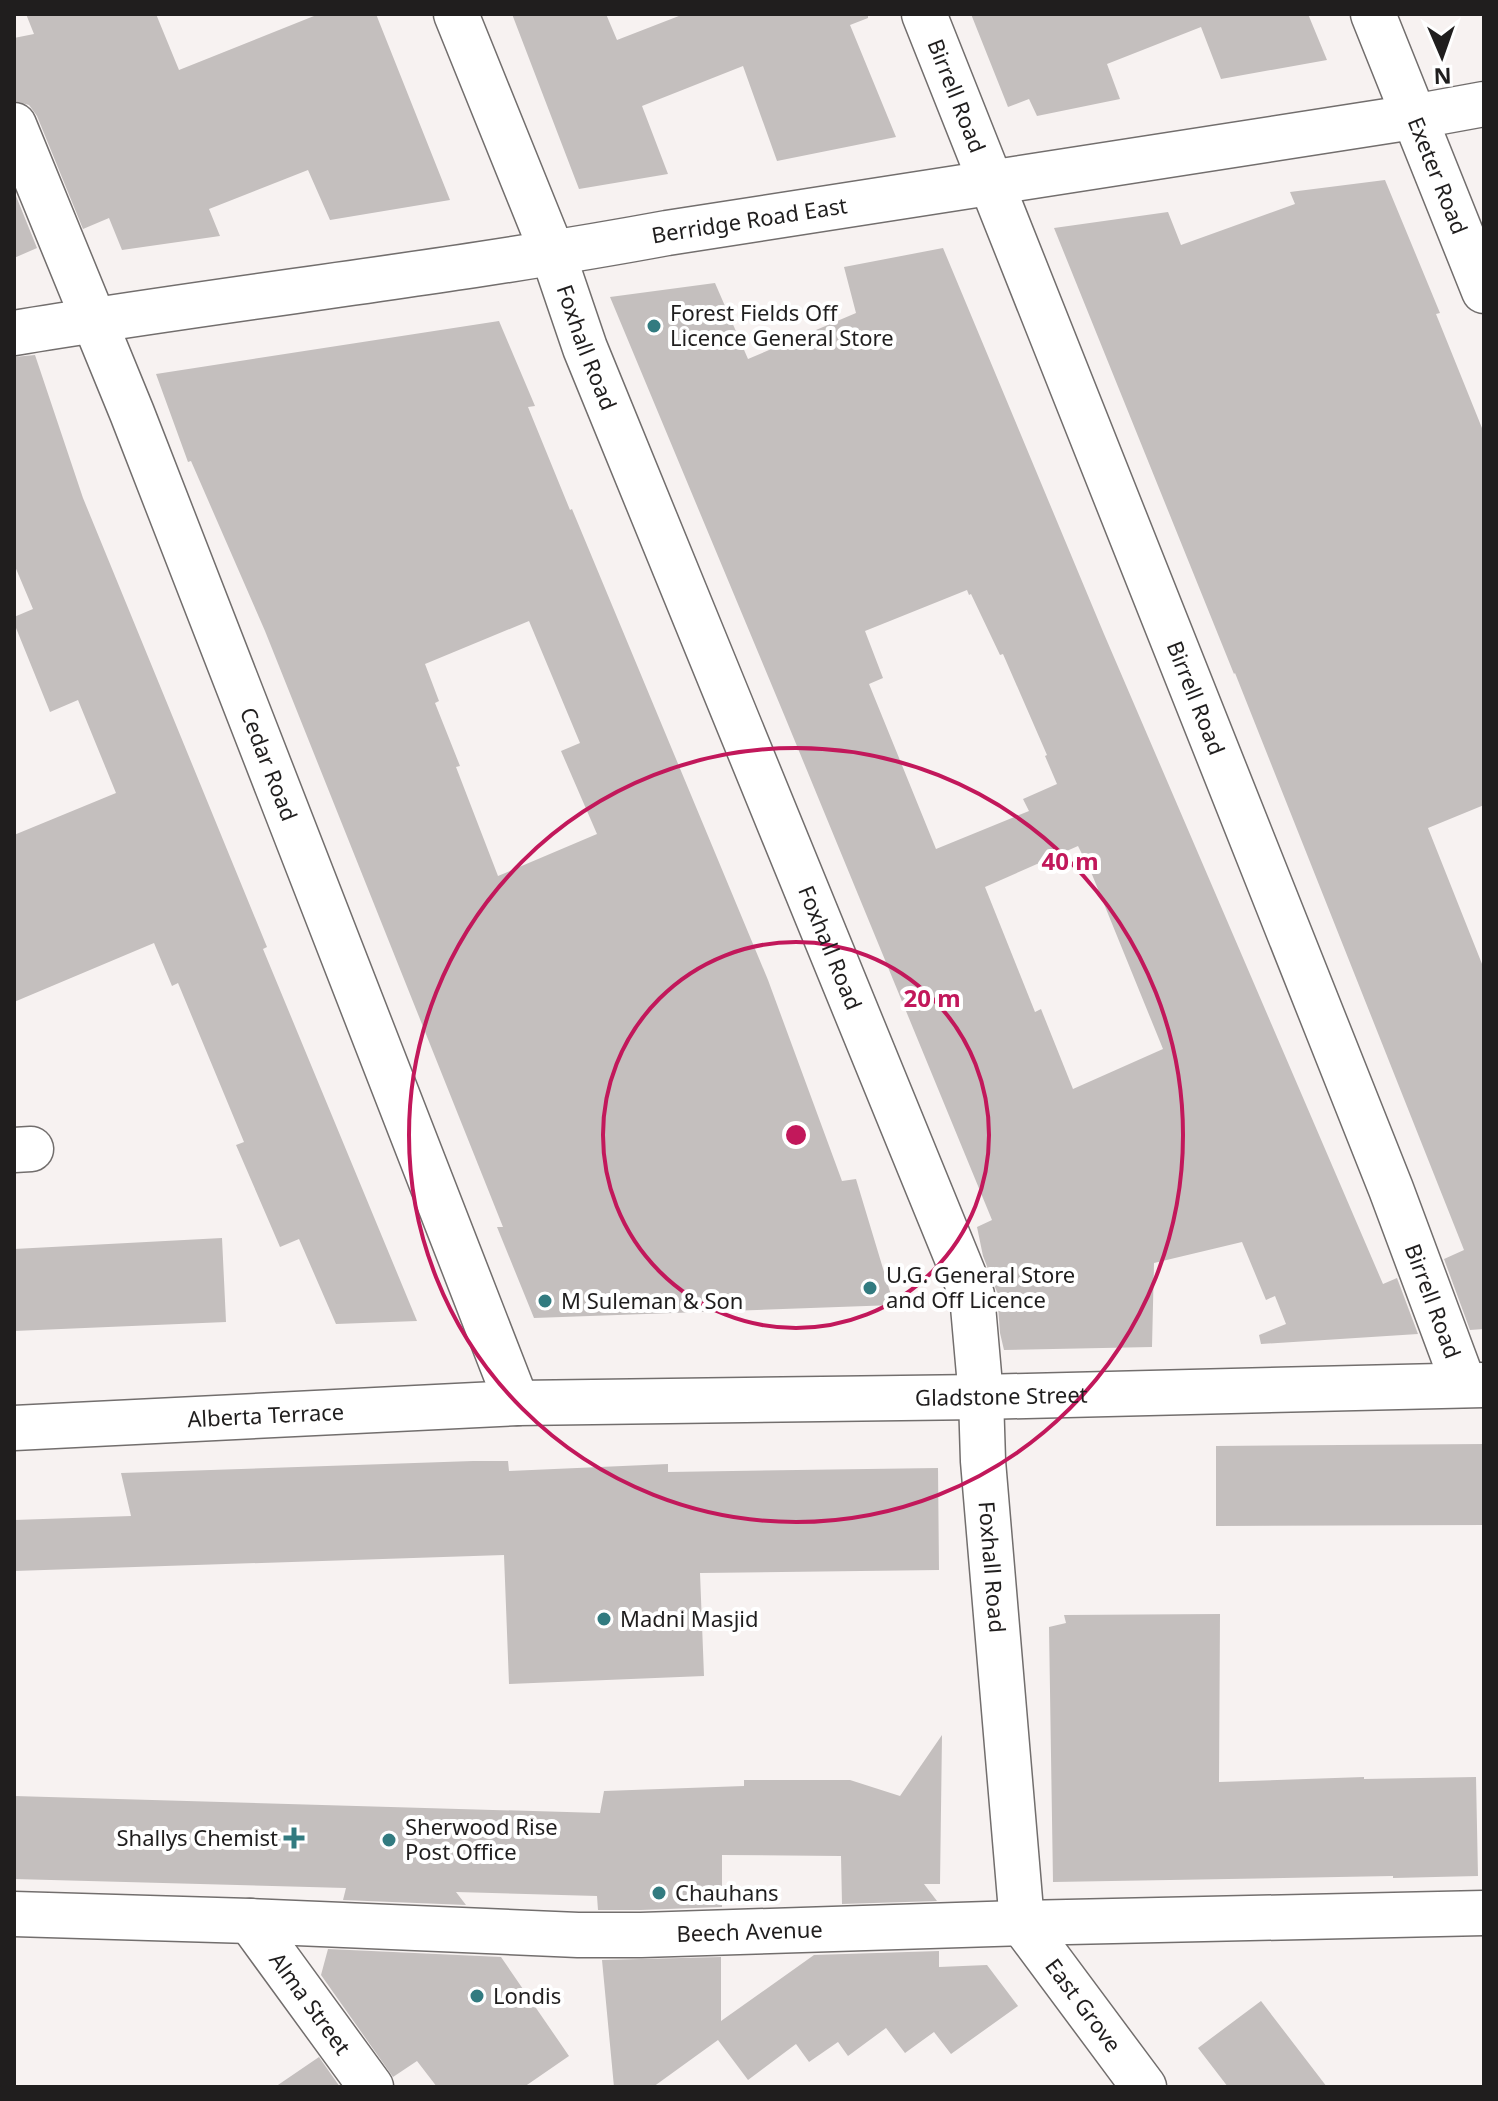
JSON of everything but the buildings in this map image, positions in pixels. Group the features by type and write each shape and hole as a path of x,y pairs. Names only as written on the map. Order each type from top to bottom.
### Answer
{"street":[{"name":"Foxhall Road","path":"456,14 553,254 585,348 972,1295 1022,1923"},
{"name":"Birrell Road","path":"924,14 1385,1174 1474,1385"},
{"name":"Exeter Road","path":"1373,14 1484,291"},
{"name":"Berridge Road East","path":"14,333 553,254 667,233 1484,104"},
{"name":"Cedar Road","path":"14,125 95,320 517,1403"},
{"name":"Gladstone Street","path":"517,1403 981,1397 1474,1385"},
{"name":"Alberta Terrace","path":"14,1428 517,1403"},
{"name":"Beech Avenue","path":"14,1914 641,1935 1484,1913"},
{"name":"Alma Street","path":"250,1921 371,2087"},
{"name":"East Grove","path":"1022,1923 1144,2087"}],"place":[{"name":"Forest Fields Off Licence General Store","path":"654,326"},
{"name":"U.G. General Store and Off Licence","path":"870,1288"},
{"name":"M Suleman & Son","path":"545,1301"},
{"name":"Madni Masjid","path":"604,1619"},
{"name":"Shallys Chemist","path":"294,1838"},
{"name":"Sherwood Rise Post Office","path":"389,1840"},
{"name":"Chauhans","path":"659,1893"},
{"name":"Londis","path":"477,1996"}]}
